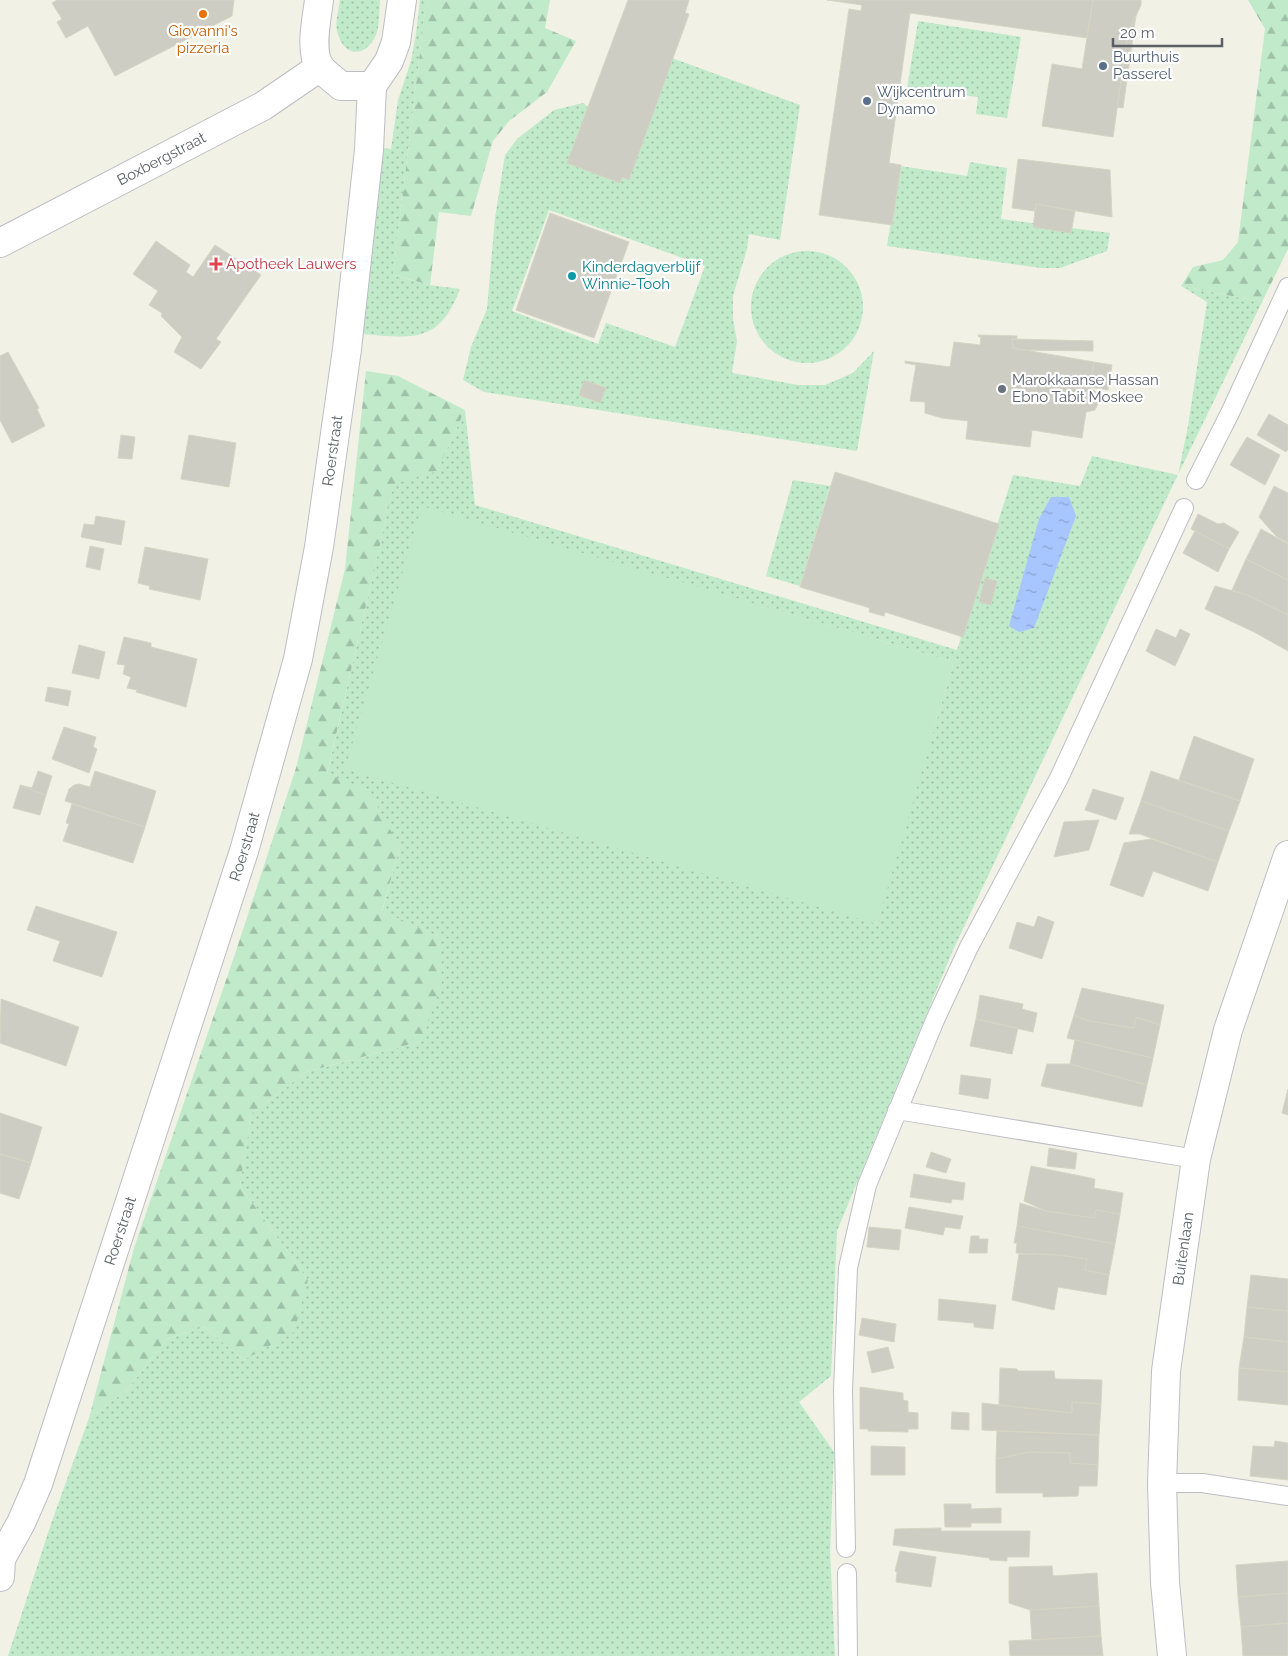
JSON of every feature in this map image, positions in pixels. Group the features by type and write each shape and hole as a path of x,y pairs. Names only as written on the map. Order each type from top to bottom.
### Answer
{"street":[{"path":"319,0 315,33 316,55 320,67 341,86 372,86 389,61 396,42 402,0"},
{"name":"Boxbergstraat","path":"0,243 263,106 320,67"},
{"name":"Roerstraat","path":"0,1565 38,1484 244,851 298,658 318,547 347,349 369,150 372,86"},
{"name":"Buitenlaan","path":"1172,1656 1164,1582 1162,1483 1166,1371 1196,1159 1228,1030 1286,868"}],"lane":[{"path":"1196,480 1230,413 1288,287"},
{"path":"846,1548 843,1390 848,1268 866,1185 935,1020 958,971 1058,778 1184,508"},
{"path":"897,1110 1196,1159"},
{"path":"1162,1483 1202,1483 1288,1496"},
{"path":"846,1573 848,1656"}],"green space":[{"path":"340,0 380,0 379,22 376,35 366,48 360,51 349,50 340,40 336,24"},
{"path":"420,0 429,0 425,10 393,275 429,285 460,289 452,307 443,320 423,334 396,336 362,334 383,148 391,149 398,100 411,61"},
{"path":"429,0 550,0 545,28 576,41 547,92 509,121 493,141 471,216 439,212 430,285 393,275 425,10"},
{"path":"1248,0 1288,0 1288,249 1262,302 1181,286 1193,267 1223,260 1238,242 1265,29"},
{"path":"918,21 1021,37 1007,118 976,114 978,97 907,88"},
{"path":"672,58 800,105 780,240 749,234 747,249 733,296 733,319 737,341 732,373 798,385 825,385 853,373 874,351 857,451 484,392 463,380 471,347 487,309 495,218 505,155 517,139 554,110 583,103 623,136","holes":["549,210 705,266 675,347 606,323 598,344 512,311"]},
{"path":"970,162 1007,168 1001,219 1110,233 1107,251 1060,268 1041,268 887,246 900,166 967,176"},
{"path":"807,251 828,255 846,268 859,286 863,307 859,328 846,346 828,359 807,363 786,359 768,346 755,328 751,307 755,286 768,268 786,255"},
{"path":"1181,286 1262,302 1178,474 1188,426 1207,302"},
{"path":"366,371 398,376 465,410 437,471 394,484 327,774 368,790 400,847 382,911 441,938 442,982 422,1041 306,1072 251,1114 240,1186 308,1280 294,1332 244,1360 204,1327 167,1339 127,1390 89,1418 134,1248 235,954 296,768 345,569"},
{"path":"465,410 475,505 957,650 1013,475 1080,486 1092,456 1178,475 953,950 837,1231 831,1376 799,1402 834,1452 830,1551 835,1656 8,1656 51,1524 89,1418 127,1390 167,1339 204,1327 244,1360 308,1280 240,1186 251,1114 306,1072 422,1041 441,938 382,912 400,847 327,775 394,483 437,471","holes":["422,507 954,662 876,924"]},
{"path":"793,480 830,486 800,586 766,576"},
{"path":"422,506 954,662 877,924 345,769"}],"water":[{"path":"1051,497 1069,497 1076,516 1034,628 1019,632 1009,626 1039,519"}],"building":[{"path":"57,0 234,0 232,16 115,76 88,26 66,38 57,22 62,19 52,3"},
{"path":"628,0 689,0 685,13 689,14 629,180 622,177 620,183 567,163"},
{"name":"Wijkcentrum Dynamo","path":"827,0 1093,0 1087,38 910,13 889,163 901,165 892,225 819,215 849,9 861,11 862,5"},
{"name":"Buurthuis Passerel","path":"1093,0 1141,0 1141,5 1128,33 1113,137 1042,126 1052,64 1082,69"},
{"path":"1136,15 1123,108 1117,107 1128,33"},
{"path":"1018,159 1110,170 1112,217 1036,204 1035,211 1012,208"},
{"path":"1036,204 1075,211 1071,233 1033,227"},
{"name":"Kinderdagverblijf Winnie-Tooh","path":"550,213 629,242 594,338 516,310"},
{"path":"156,241 190,265 186,272 193,277 215,245 261,275 216,339 221,342 201,369 174,352 182,337 161,316 162,313 149,305 158,291 133,274"},
{"name":"Marokkaanse Hassan Ebno Tabit Moskee","path":"978,335 1017,336 1017,339 1012,339 1013,348 1094,362 1090,387 1099,398 1095,410 1086,412 1082,438 1032,430 1030,447 966,439 968,421 942,418 925,413 925,402 910,401 916,365 905,363 905,361 950,367 954,342 980,345 981,337"},
{"path":"1012,339 1093,341 1093,351 1021,350 1013,348"},
{"path":"8,352 39,408 37,409 45,426 12,443 0,420 0,356"},
{"path":"1094,362 1112,365 1108,390 1090,387"},
{"path":"584,380 606,388 600,403 579,395"},
{"path":"1269,414 1288,425 1288,449 1286,452 1257,435"},
{"path":"121,435 135,437 132,459 118,458"},
{"path":"189,435 236,443 229,487 181,479"},
{"path":"1247,437 1280,455 1265,485 1230,465"},
{"path":"835,472 999,524 963,637 885,612 884,616 869,612 870,608 800,587"},
{"path":"1274,486 1288,493 1288,543 1277,537 1259,517"},
{"path":"1198,514 1218,524 1224,523 1239,532 1229,549 1191,529"},
{"path":"96,516 125,521 121,545 81,537 84,524 94,525"},
{"path":"1261,529 1288,544 1288,580 1246,559"},
{"path":"1195,531 1229,549 1218,572 1183,553"},
{"path":"90,546 104,549 100,570 86,567"},
{"path":"145,547 208,559 200,600 149,589 150,586 138,583"},
{"path":"1246,559 1288,580 1288,615 1247,595 1232,590"},
{"path":"985,578 997,581 991,605 979,602"},
{"path":"1215,586 1247,595 1288,615 1288,651 1254,632 1205,609"},
{"path":"1156,629 1176,638 1180,629 1190,634 1175,666 1146,651"},
{"path":"124,637 151,643 151,647 197,659 186,707 127,688 131,677 123,674 125,665 117,664"},
{"path":"79,645 105,652 99,679 72,673"},
{"path":"48,687 71,691 68,706 45,701"},
{"path":"64,727 96,737 93,747 97,749 89,773 52,759"},
{"path":"1194,736 1254,759 1240,801 1179,780"},
{"path":"38,771 52,776 46,795 20,786 32,788"},
{"path":"95,771 156,791 145,827 65,801 69,789 74,785 79,784 90,787"},
{"path":"1151,771 1240,801 1229,831 1141,801"},
{"path":"20,786 46,795 40,815 13,808"},
{"path":"1093,789 1124,798 1116,820 1085,810"},
{"path":"1141,801 1229,831 1218,862 1140,834 1129,834"},
{"path":"72,804 145,827 133,863 63,841 69,824 66,823"},
{"path":"1099,820 1089,850 1054,857 1064,822"},
{"path":"1151,839 1218,862 1208,891 1153,871 1143,897 1110,885 1124,843"},
{"path":"36,906 117,932 102,977 53,961 60,941 27,930"},
{"path":"1038,916 1054,922 1042,959 1009,948 1017,922 1034,927"},
{"path":"1082,988 1164,1005 1160,1025 1136,1017 1134,1028 1089,1021 1074,1015"},
{"path":"980,995 1023,1004 1022,1009 1037,1013 1033,1032 976,1019"},
{"path":"1,999 79,1027 66,1066 0,1043"},
{"path":"1074,1015 1089,1021 1134,1028 1136,1017 1160,1025 1153,1058 1067,1038"},
{"path":"976,1019 1018,1028 1012,1054 970,1046"},
{"path":"1075,1040 1153,1058 1147,1085 1070,1064"},
{"path":"1047,1064 1070,1064 1147,1085 1142,1107 1041,1086"},
{"path":"961,1075 991,1079 988,1099 959,1094"},
{"path":"1288,1089 1288,1115 1282,1113"},
{"path":"0,1113 42,1127 31,1163 0,1154"},
{"path":"1049,1148 1077,1153 1075,1169 1047,1166"},
{"path":"931,1152 951,1159 946,1173 926,1167"},
{"path":"0,1154 31,1163 19,1199 0,1193"},
{"path":"1031,1166 1095,1179 1094,1188 1123,1193 1120,1214 1096,1210 1094,1218 1046,1211 1024,1201"},
{"path":"914,1174 965,1183 963,1200 952,1199 951,1203 910,1197"},
{"path":"1020,1203 1046,1211 1094,1218 1096,1210 1120,1214 1115,1244 1017,1226"},
{"path":"909,1207 963,1216 960,1229 945,1227 943,1235 905,1228"},
{"path":"1017,1226 1115,1244 1109,1275 1085,1270 1087,1259 1059,1255 1016,1253 1017,1243 1014,1243"},
{"path":"869,1227 901,1230 899,1250 867,1247"},
{"path":"971,1236 979,1236 979,1239 988,1239 987,1253 969,1253"},
{"path":"1019,1254 1059,1255 1087,1259 1085,1270 1109,1275 1106,1295 1058,1287 1054,1310 1012,1300"},
{"path":"1251,1275 1288,1279 1288,1311 1247,1307"},
{"path":"939,1299 996,1305 993,1329 974,1327 974,1323 938,1320"},
{"path":"1247,1307 1288,1311 1288,1342 1244,1337"},
{"path":"862,1318 896,1324 894,1342 859,1335"},
{"path":"1244,1337 1288,1342 1288,1372 1239,1368"},
{"path":"888,1347 894,1368 872,1373 867,1352"},
{"path":"1000,1368 1017,1369 1018,1371 1054,1371 1055,1379 1102,1380 1101,1404 1072,1402 1072,1413 999,1405"},
{"path":"1239,1368 1288,1372 1288,1405 1238,1400"},
{"path":"860,1387 903,1393 903,1400 908,1401 908,1412 918,1413 918,1429 908,1429 908,1432 860,1429"},
{"path":"1072,1402 1101,1404 1099,1435 982,1430 982,1403 1072,1413"},
{"path":"952,1412 969,1413 969,1430 951,1429"},
{"path":"997,1431 1099,1435 1098,1465 1070,1463 1070,1453 1029,1452 996,1459"},
{"path":"1275,1441 1288,1443 1288,1480 1250,1476 1253,1446 1274,1447"},
{"path":"871,1446 905,1447 905,1475 871,1475"},
{"path":"1029,1452 1070,1453 1070,1463 1098,1465 1097,1486 1079,1486 1078,1496 1043,1497 1043,1493 996,1493 996,1459"},
{"path":"944,1504 971,1504 971,1509 1001,1508 1001,1523 971,1523 971,1527 945,1527"},
{"path":"941,1528 941,1531 1030,1531 1029,1557 1007,1557 1007,1561 990,1560 989,1558 893,1545 895,1529"},
{"path":"900,1551 936,1557 931,1587 896,1582 897,1572 895,1571"},
{"path":"1288,1561 1288,1593 1238,1597 1236,1565"},
{"path":"1052,1566 1053,1576 1097,1573 1099,1606 1030,1610 1009,1603 1009,1567"},
{"path":"1288,1593 1288,1623 1241,1627 1238,1597"},
{"path":"1099,1606 1101,1636 1032,1640 1030,1610"},
{"path":"1288,1623 1288,1656 1243,1656 1241,1627"},
{"path":"1101,1636 1103,1656 1010,1656 1009,1641"}],"place":[{"name":"Giovanni's pizzeria","path":"203,14"},
{"name":"Buurthuis Passerel","path":"1103,66"},
{"name":"Wijkcentrum Dynamo","path":"867,101"},
{"name":"Apotheek Lauwers","path":"216,264"},
{"name":"Kinderdagverblijf Winnie-Tooh","path":"572,276"},
{"name":"Marokkaanse Hassan Ebno Tabit Moskee","path":"1002,389"}]}
